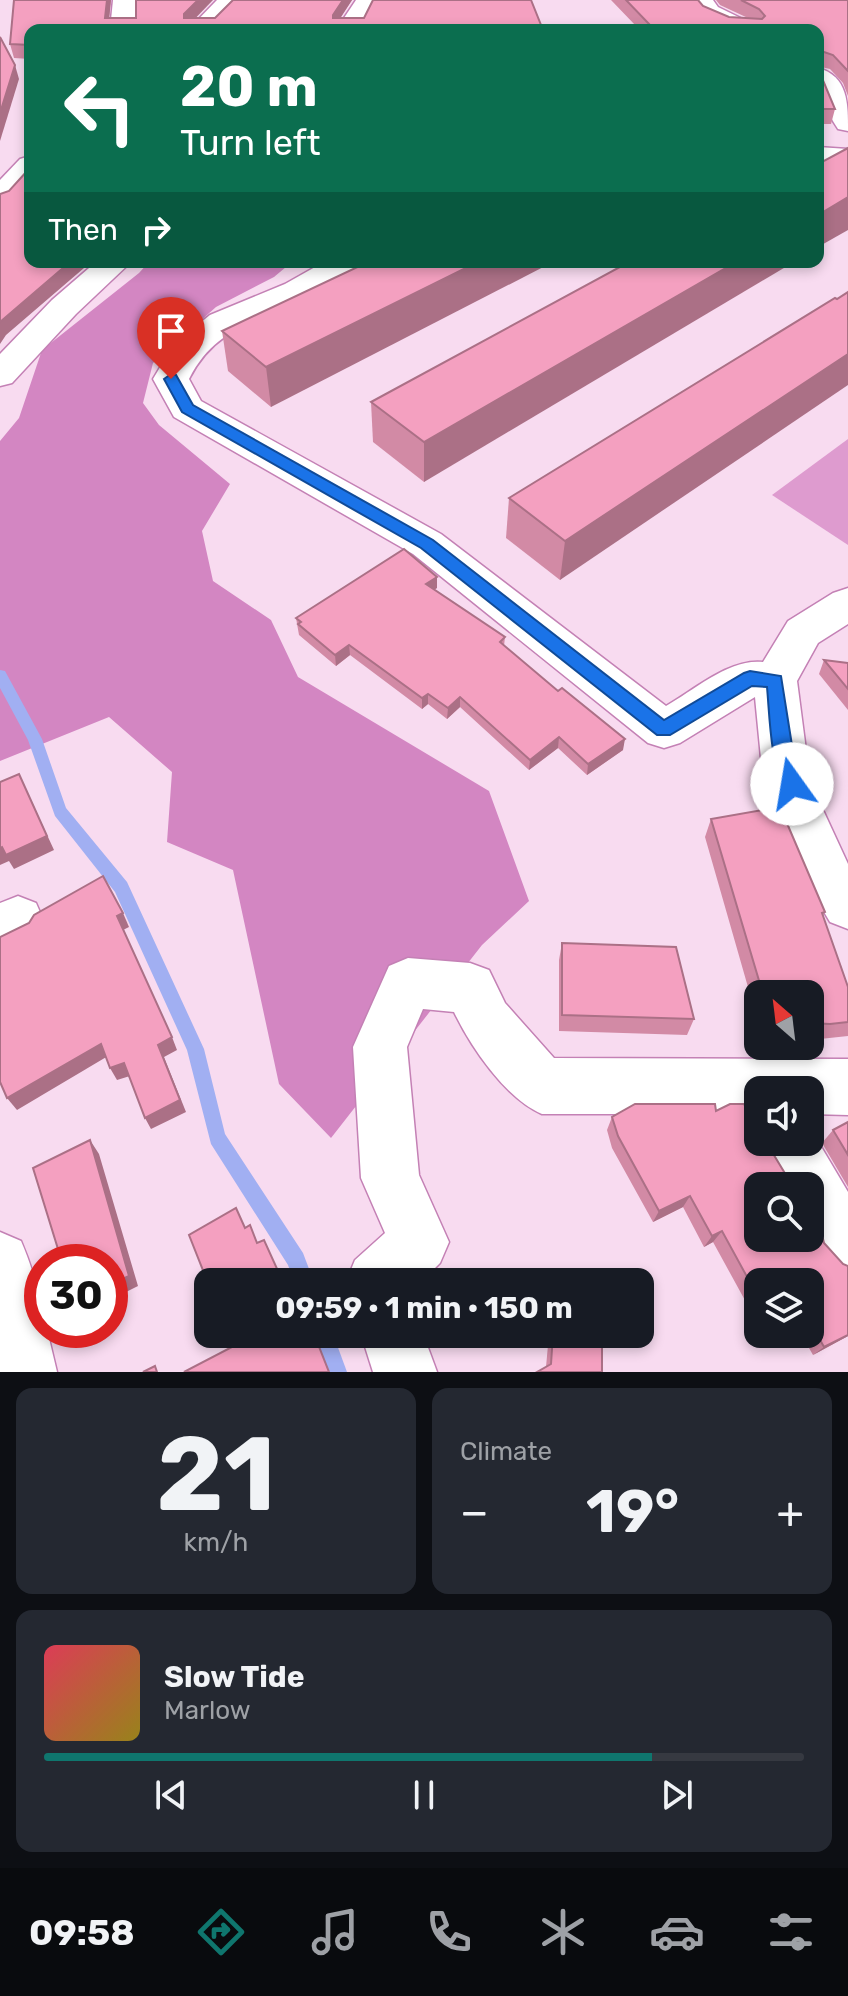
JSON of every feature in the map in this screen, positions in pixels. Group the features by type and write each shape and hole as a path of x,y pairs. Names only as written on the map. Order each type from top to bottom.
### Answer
{"street":[{"path":"123,24 125,0"},
{"path":"207,24 231,0"},
{"path":"353,24 368,0"},
{"path":"700,0 709,12 734,24"},
{"path":"824,81 831,86 848,123"},
{"path":"824,156 848,157"},
{"path":"0,198 24,172"},
{"path":"0,375 64,307 108,268"},
{"path":"337,268 297,291 222,322 186,351 171,379 187,409 427,544 664,730 750,678 775,681"},
{"path":"848,604 803,632 775,681 784,758 799,810 823,868 848,906"},
{"path":"392,1268 419,1242 390,1178 380,1047 408,983 470,988 486,1021 542,1086 744,1091"},
{"path":"824,1088 848,1087"},
{"path":"794,1156 848,1249"},
{"path":"0,1262 25,1372"},
{"path":"397,1348 405,1372"}],"shaded area":[{"path":"144,268 285,268 274,277 216,307 153,363 143,403 159,425 230,484 202,531 213,581 271,620 298,677 489,791 529,901 482,945 331,1138 279,1084 233,870 167,842 172,772 109,717 0,761 0,441 19,418 42,350"},
{"path":"848,439 848,545 772,495"}],"building":[{"path":"14,0 107,0 105,18 136,18 136,0 198,0 184,14 184,18 215,18 233,0 343,0 333,18 364,18 373,0 531,0 541,24 24,24 24,45 10,44"},
{"path":"626,0 698,0 703,6 729,17 762,19 765,16 759,9 741,0 848,0 848,71 833,55 824,52 824,24 649,24"},
{"path":"0,37 15,65 0,113"},
{"path":"824,83 835,109 824,109"},
{"path":"848,148 848,197 824,211 824,161"},
{"path":"24,174 24,268 63,268 0,322 0,194 9,191"},
{"path":"355,268 466,268 266,367 222,331"},
{"path":"618,268 726,268 424,442 371,402"},
{"path":"848,292 848,354 565,541 509,498 835,298"},
{"path":"404,549 437,577 426,584 505,637 500,642 558,691 562,688 625,739 588,764 559,737 530,760 460,697 448,708 428,694 422,698 349,645 335,655 298,624 301,622 296,618"},
{"path":"824,660 848,663 848,689"},
{"path":"19,774 47,836 6,855 0,848 0,782"},
{"path":"780,807 825,912 822,913 848,987 848,1022 824,1024 824,980 759,980 711,819"},
{"path":"103,876 123,913 117,916 172,1037 158,1045 180,1100 145,1118 124,1063 110,1068 101,1044 7,1098 0,1082 0,937 29,923 34,915"},
{"path":"562,943 676,947 694,1019 562,1015"},
{"path":"635,1104 715,1104 716,1111 730,1104 744,1104 744,1156 774,1156 784,1172 744,1172 744,1252 824,1252 824,1243 848,1266 848,1335 824,1347 824,1268 744,1268 744,1271 722,1231 712,1236 690,1196 659,1211 618,1136 612,1117"},
{"path":"848,1122 848,1155 833,1130"},
{"path":"90,1140 120,1244 56,1244 33,1168"},
{"path":"236,1208 245,1228 250,1225 257,1243 264,1240 277,1268 202,1268 189,1235"},
{"path":"230,1348 320,1348 329,1372 184,1372"},
{"path":"552,1348 602,1348 602,1372 537,1372 551,1364"},
{"path":"155,1366 157,1372 143,1372"}],"waterway":[{"path":"0,675 35,739 60,811 121,887 195,1049 217,1138 299,1268"},
{"path":"328,1348 337,1372"}],"route":[{"path":"171,379 187,409 427,544 664,730 750,678 775,681 784,758 792,784"}]}
